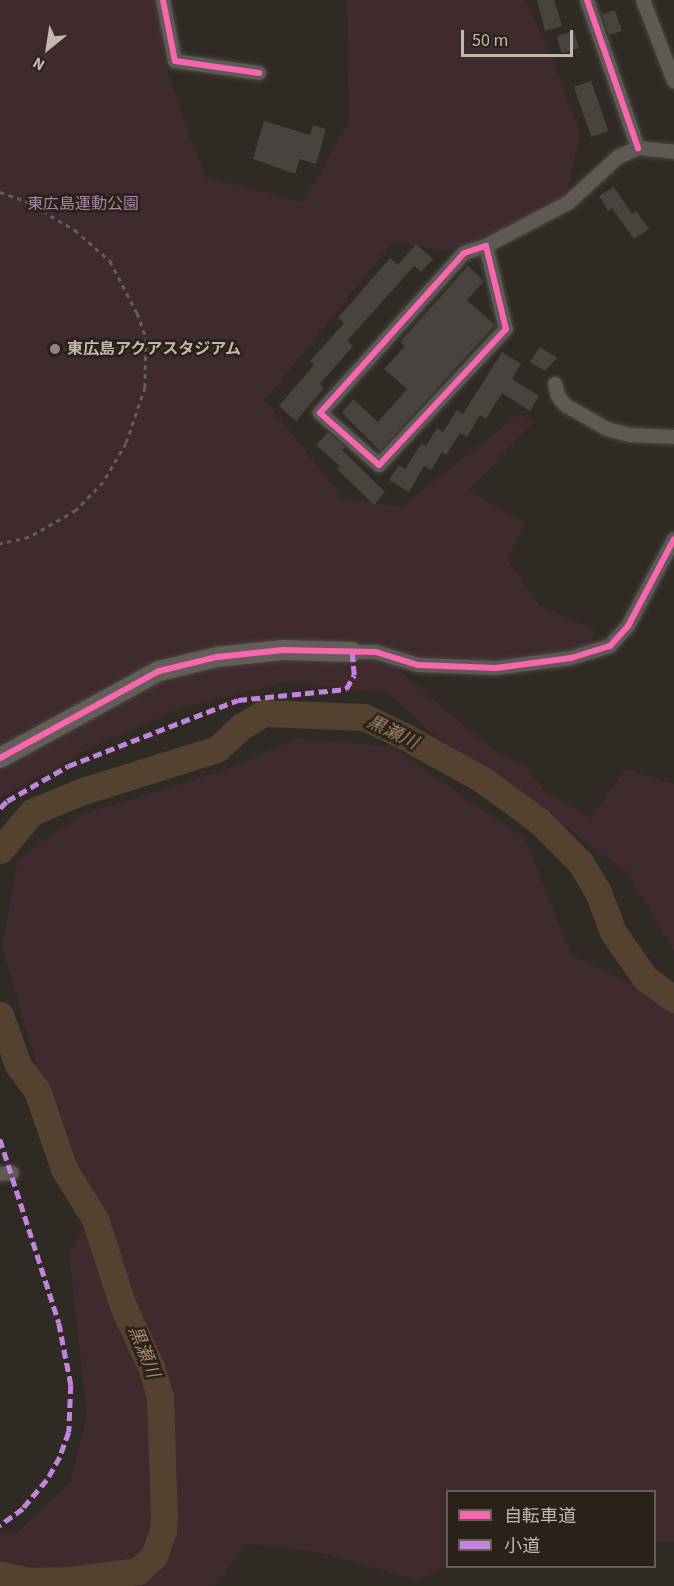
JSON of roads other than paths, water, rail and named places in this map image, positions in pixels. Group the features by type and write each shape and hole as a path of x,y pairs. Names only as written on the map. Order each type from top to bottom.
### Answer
{"street":[{"path":"163,0 175,62 259,73"},
{"path":"587,0 638,148"},
{"path":"643,0 674,81"},
{"path":"486,246 506,329 379,465 320,413 464,253 486,246 568,203 618,157 638,148 674,152"},
{"path":"555,384 558,396 565,405 607,429 630,435 674,437"},
{"path":"0,758 159,671 217,657 283,650 376,652 418,666 496,668 571,658 610,645 628,626 674,539"}],"waterway":[{"name":"黒瀬川","path":"0,850 32,812 83,791 217,749 242,726 264,713 364,717 404,736 483,780 539,821 580,862 598,892 613,932 645,978 674,999"},
{"name":"黒瀬川","path":"0,1015 18,1065 37,1090 64,1169 95,1219 123,1306 151,1367 160,1397 164,1517 163,1531 154,1556 138,1571 68,1580 29,1581 0,1575"}],"place":[{"name":"東広島アクアスタジアム","path":"55,349"}],"park label":[{"name":"東広島運動公園","path":"83,204"}]}
